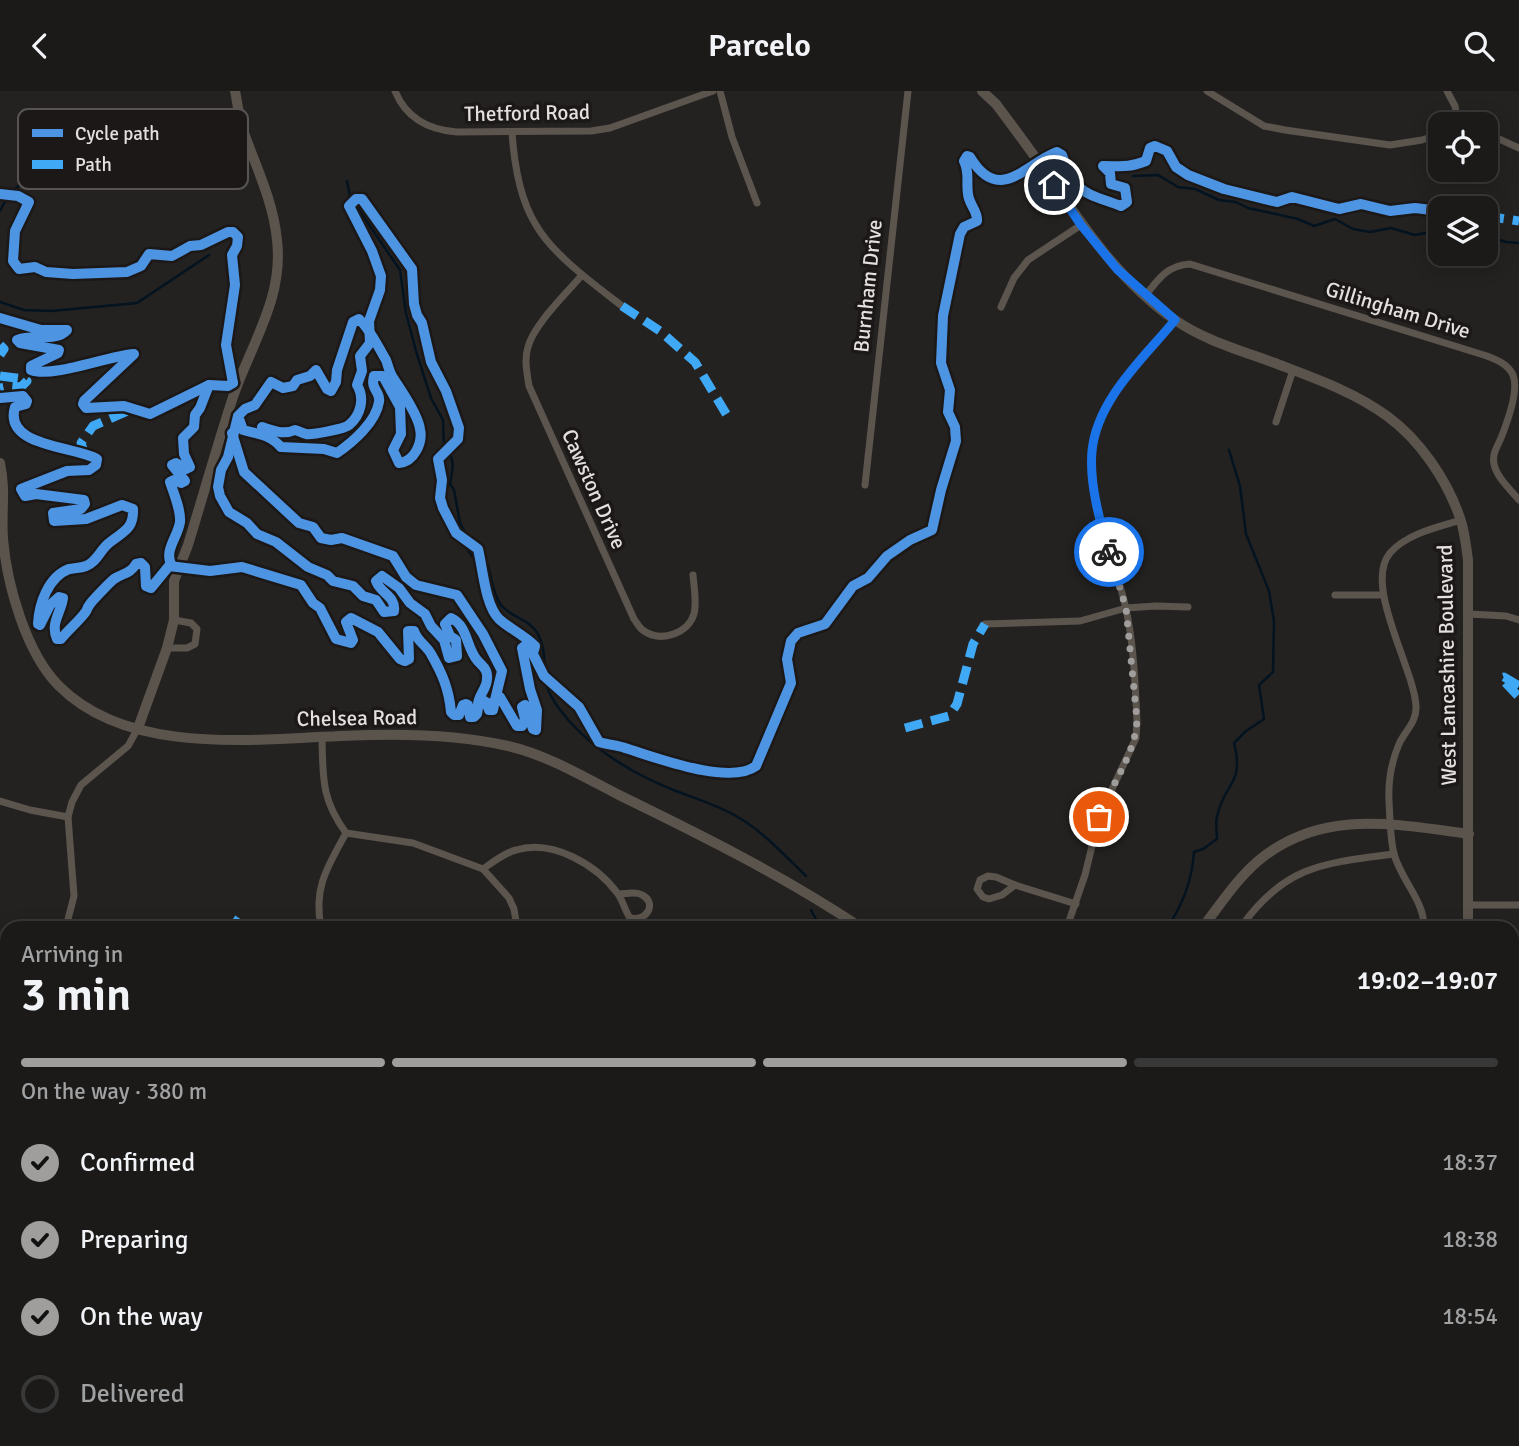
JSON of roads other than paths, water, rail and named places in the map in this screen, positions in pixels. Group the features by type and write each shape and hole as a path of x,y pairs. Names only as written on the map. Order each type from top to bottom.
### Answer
{"street":[{"path":"235,91 239,109"},
{"name":"Thetford Road","path":"395,91 400,104 419,122 440,131 512,132 591,131 610,128 713,91"},
{"path":"719,91 732,137 757,203"},
{"name":"Burnham Drive","path":"865,485 908,91"},
{"path":"1207,91 1264,126 1390,145 1428,138"},
{"path":"1447,91 1455,106 1455,112"},
{"name":"West Lancashire Boulevard","path":"989,93 1081,225 1117,269 1146,295 1175,320 1212,340 1361,399 1389,417 1433,465 1451,496 1461,520 1468,560 1468,921"},
{"path":"512,132 514,163 536,225 544,237 582,275 622,306"},
{"path":"1498,138 1519,148"},
{"path":"68,921 74,896 68,817 72,802 81,785 128,746 138,729 167,648 174,619 174,580 178,567 188,545 232,399 271,305 279,271 273,212 267,189 248,142"},
{"path":"1002,307 1014,278 1028,260 1081,225"},
{"name":"Gillingham Drive","path":"1146,295 1171,268 1190,264 1487,356 1504,364 1517,376 1512,407 1494,454 1494,461 1500,477 1519,500"},
{"name":"Cawston Drive","path":"582,275 528,344 526,358 529,386 634,619 642,630 652,635 674,635 688,626 695,611 693,575"},
{"path":"1069,921 1104,803 1136,738 1136,695 1126,608 1106,541 1094,485 1092,452 1099,421 1114,393 1175,320"},
{"path":"1276,422 1293,370"},
{"name":"Chelsea Road","path":"0,463 5,499 1,536 7,573 19,612 42,664 57,684 94,713 158,734 196,738 262,740 422,735 456,737 510,746 556,764 703,837 792,885 850,921"},
{"path":"1423,921 1422,912 1394,854 1390,773 1397,748 1417,709 1382,595 1384,568 1391,552 1424,532 1461,520"},
{"path":"1335,595 1382,595"},
{"path":"985,624 1080,621 1126,608 1156,605 1188,607"},
{"path":"1469,614 1506,616 1519,620"},
{"path":"167,648 187,648 195,644 197,636 197,629 191,623 174,619"},
{"path":"323,737 326,798 332,814 346,833 414,843 483,869 509,898 516,921"},
{"path":"0,801 68,817"},
{"path":"1208,921 1234,886 1258,861 1291,840 1322,827 1356,822 1469,834"},
{"path":"320,921 318,892 328,865 346,833"},
{"path":"483,869 513,851 526,847 552,849 588,866 618,894 630,918 637,920 649,912 646,897 639,893 618,894"},
{"path":"1246,921 1266,897 1292,877 1327,864 1394,854"},
{"path":"1015,885 1002,895 989,899 976,889 980,880 988,876 996,877 1076,904"},
{"path":"1468,905 1519,905"}],"waterway":[{"path":"1133,176 1158,175 1178,187 1195,189 1219,200 1236,202 1248,208 1298,219 1314,226 1335,219 1353,229 1370,232 1391,228 1415,235 1428,232"},
{"path":"347,181 350,197 400,270 406,313 416,351 431,398 443,420 444,447 453,464 450,484 454,490 460,523 469,540 468,550 475,560 487,563 501,605 529,624 538,634 545,671"},
{"path":"0,211 18,187"},
{"path":"1498,240 1519,243"},
{"path":"0,302 24,310 51,311 137,303 209,255"},
{"path":"1171,921 1186,891 1194,852 1217,839 1216,822 1220,806 1237,768 1234,743 1264,719 1259,685 1273,672 1274,621 1269,591 1246,534 1240,486 1229,450"},
{"path":"546,685 553,700 569,721 605,753 646,778 714,805 746,822 806,876"},
{"path":"1513,686 1519,690"},
{"path":"811,910 817,921"}]}
